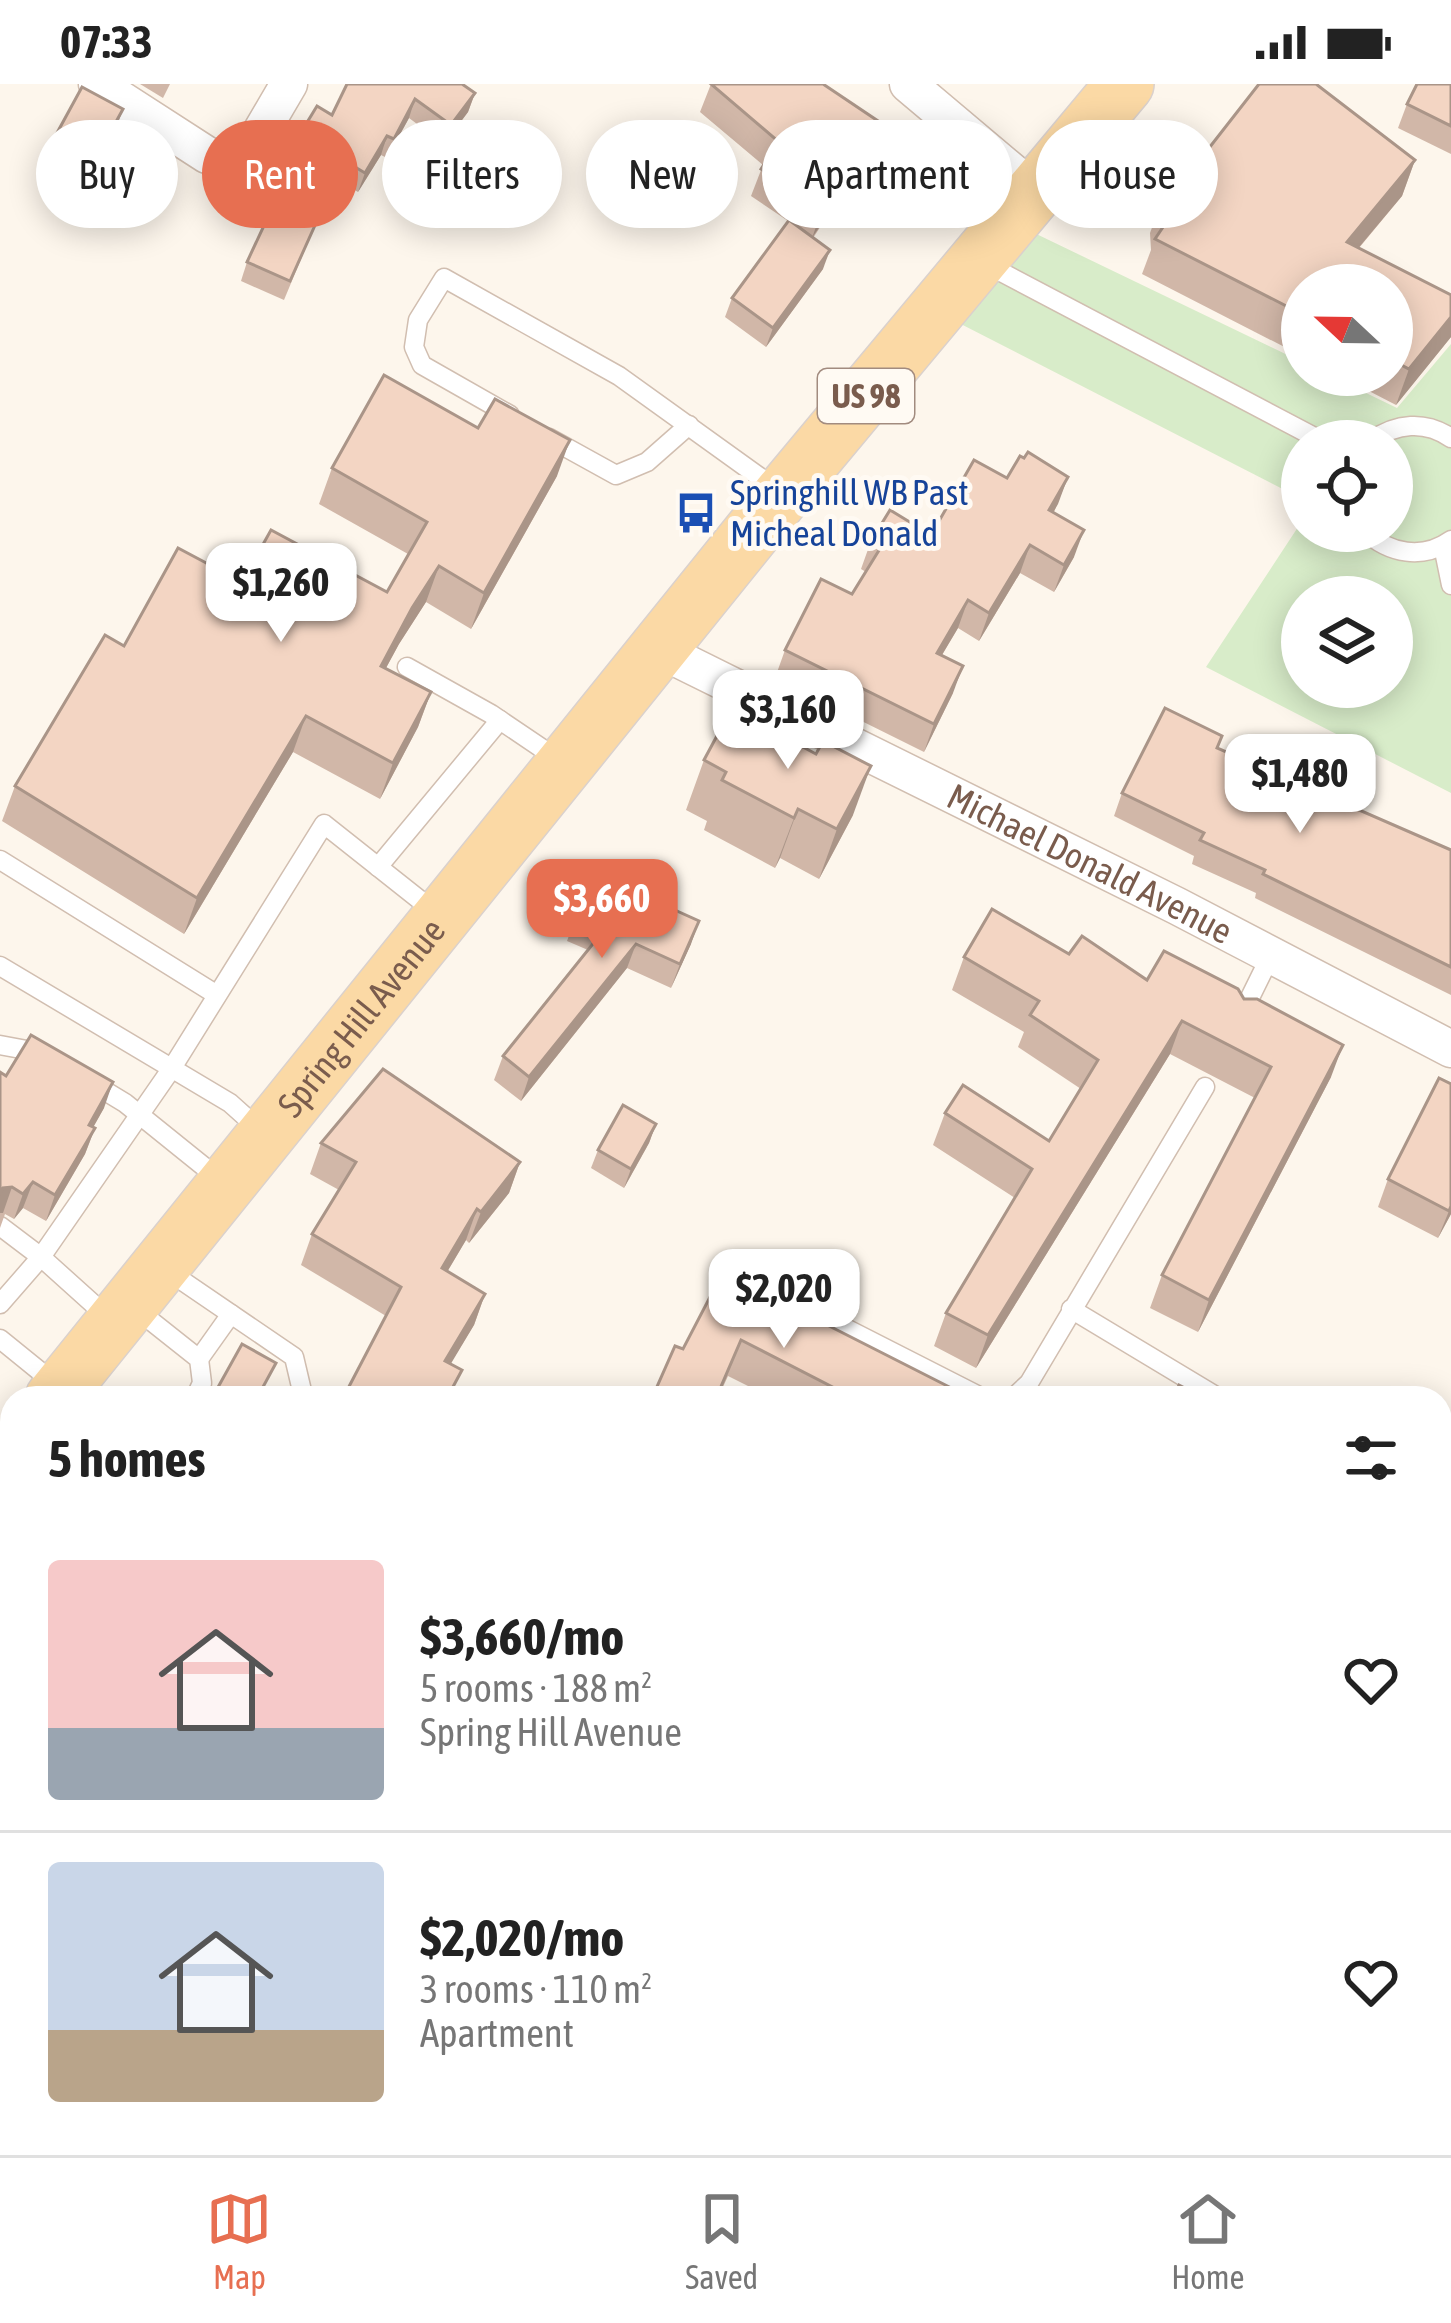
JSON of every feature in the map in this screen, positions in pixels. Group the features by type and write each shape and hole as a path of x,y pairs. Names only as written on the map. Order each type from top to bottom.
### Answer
{"main road":[{"name":"Spring Hill Avenue","path":"1096,120 1125,84"},
{"name":"Spring Hill Avenue","path":"63,1386 783,494 1036,193"}],"street":[{"path":"98,84 207,155 231,162 248,154 289,84"},
{"path":"908,84 1036,193"},
{"name":"Michael Donald Avenue","path":"660,650 1451,1049"}],"lane":[{"path":"980,261 1282,420"},
{"path":"519,420 422,365 413,347 418,320 444,278 619,376 783,494"},
{"path":"538,431 616,475 647,462 689,425"},
{"path":"1413,426 1451,438"},
{"path":"1401,552 1424,552 1447,543 1451,585"},
{"path":"407,667 500,720 566,765"},
{"path":"378,867 500,720"},
{"path":"0,1304 41,1257 172,1068 324,824 442,918"},
{"path":"0,860 217,995"},
{"path":"1239,1020 1271,955"},
{"path":"0,966 230,1103 266,1136"},
{"path":"0,1045 37,1049 63,1065 138,1113 226,1185"},
{"path":"1026,1386 1205,1087"},
{"path":"0,1226 41,1257 135,1298 231,1314 294,1357 301,1386"},
{"path":"761,1285 959,1386"},
{"path":"135,1298 199,1359 201,1386"},
{"path":"1071,1309 1199,1386"},
{"path":"199,1359 231,1314"},
{"path":"0,1339 50,1386"}],"green space":[{"path":"1026,229 1281,352 1281,396 1372,396 1397,408 1413,396 1413,389 1451,344 1451,793 1286,708 1413,708 1413,576 1281,576 1281,706 1206,667 1282,552 1413,552 1413,420 1281,420 1281,488 951,319"}],"building":[{"path":"347,84 462,84 475,93 455,120 444,120 415,99 404,120 382,120 382,144 365,173 358,169 358,120 308,120 317,106 332,115"},
{"path":"711,84 823,84 877,120 762,120 762,128"},
{"path":"1259,84 1316,84 1415,160 1347,242 1390,264 1281,264 1281,303 1155,239 1162,228 1218,228 1218,137"},
{"path":"1417,84 1451,84 1451,126 1407,104"},
{"path":"82,87 123,109 117,120 64,120"},
{"path":"263,228 314,228 290,281 247,262"},
{"path":"783,228 800,228 830,250 773,328 732,298"},
{"path":"1413,276 1451,295 1451,317 1413,364"},
{"path":"384,375 478,428 495,399 570,440 484,593 439,566 412,608 381,666 431,692 393,763 306,716 197,898 15,786 105,635 124,646 178,548 242,582 271,530 387,592 427,522 332,468"},
{"path":"1028,452 1068,477 1049,510 1084,530 1064,565 1030,545 989,613 968,600 937,653 963,666 934,724 785,650 821,579 852,594 881,547 871,541 890,510 931,535 974,460 1007,478 1020,456"},
{"path":"1165,708 1222,736 1217,748 1451,850 1451,967 1263,874 1265,870 1200,840 1204,833 1122,793"},
{"path":"726,719 748,730 753,720 816,754 823,741 871,766 837,829 798,809 794,818 722,780 726,772 704,760"},
{"path":"595,874 699,921 680,964 636,944 529,1077 503,1056 604,930 576,917"},
{"path":"992,909 1069,954 1082,936 1147,980 1164,951 1238,989 1244,999 1257,999 1343,1045 1209,1300 1162,1275 1271,1067 1182,1021 988,1335 946,1313 1032,1169 945,1113 963,1085 1049,1141 1098,1060 1030,1015 1039,1001 964,957"},
{"path":"31,1035 113,1082 89,1125 95,1128 55,1195 33,1182 23,1194 12,1187 0,1193 0,1072 6,1076"},
{"path":"383,1069 520,1162 481,1212 477,1209 442,1268 485,1294 445,1361 462,1370 453,1386 349,1386 401,1287 312,1234 356,1162 321,1143"},
{"path":"1439,1078 1451,1084 1449,1211 1388,1179"},
{"path":"623,1105 656,1124 631,1169 598,1150"},
{"path":"723,1272 947,1386 831,1386 741,1340 721,1386 657,1386 675,1346 683,1349"},
{"path":"242,1344 276,1363 264,1386 219,1386"}],"place":[{"name":"Springhill WB Past Micheal Donald","path":"696,513"}]}
